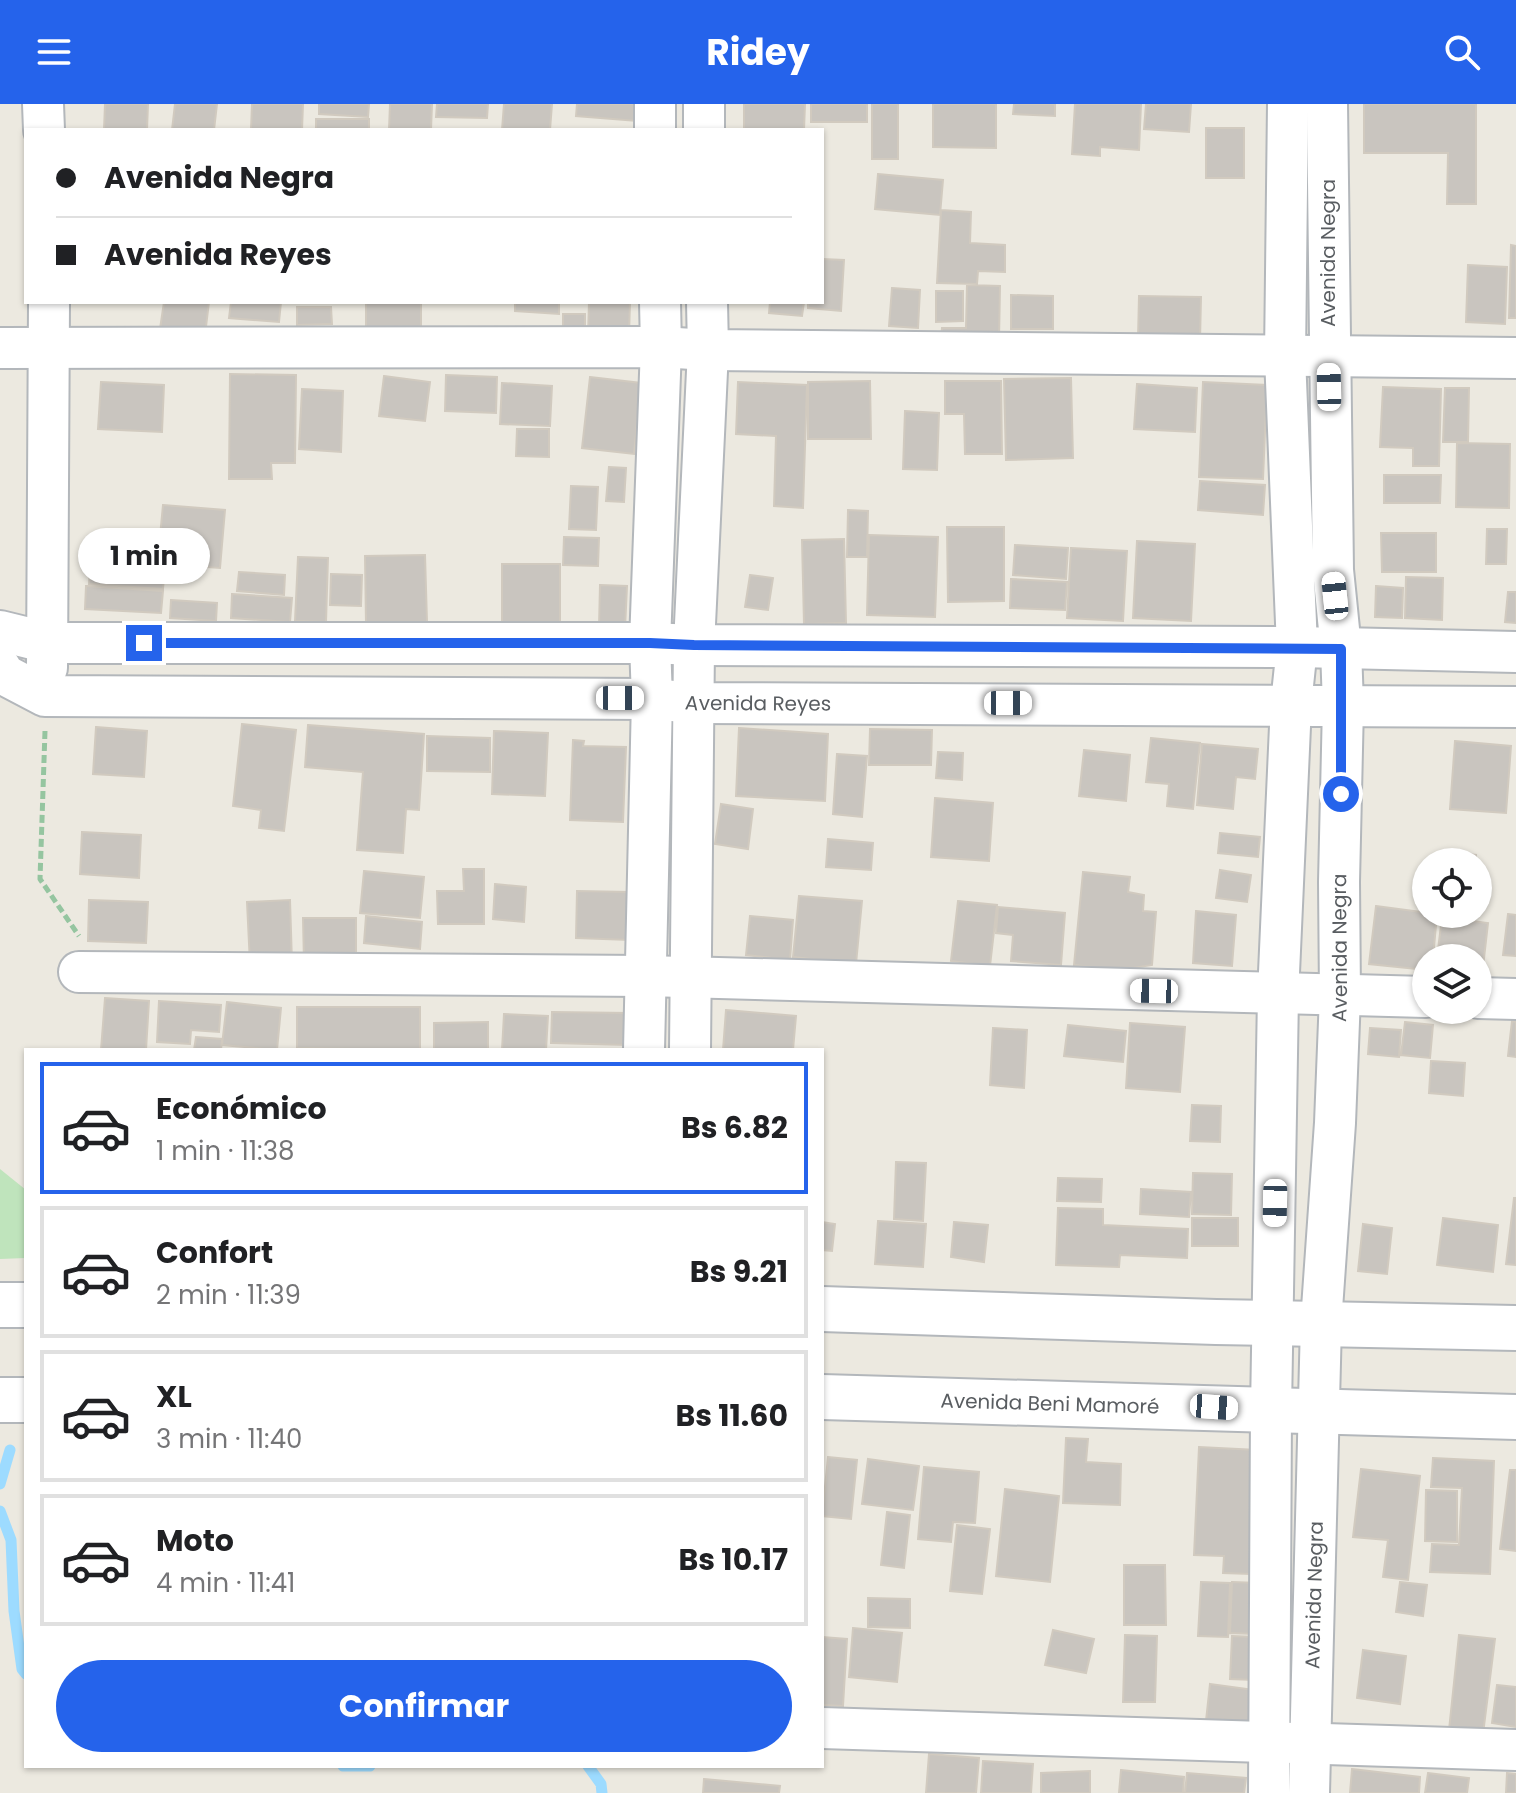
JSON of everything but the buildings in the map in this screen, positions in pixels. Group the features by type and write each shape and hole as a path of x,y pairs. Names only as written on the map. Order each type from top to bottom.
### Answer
{"street":[{"path":"43,104 44,128"},
{"path":"655,104 655,128"},
{"path":"704,104 704,128"},
{"name":"Avenida Negra","path":"1269,1793 1278,995 1291,704 1297,647 1285,357 1288,104"},
{"name":"Avenida Negra","path":"1309,1793 1321,1323 1340,996 1343,705 1333,570 1327,104"},
{"path":"45,696 49,643 49,304"},
{"path":"644,1048 652,699 650,643 660,304"},
{"path":"690,1048 694,645 708,350 707,304"},
{"path":"0,348 661,347 1516,358"},
{"path":"0,631 49,643 650,643 1297,647 1516,652"},
{"name":"Avenida Reyes","path":"2,671 45,696 1516,707"},
{"path":"93,972 646,976 1412,997"},
{"path":"1492,998 1516,999"},
{"path":"0,1305 24,1305"},
{"path":"824,1309 1516,1328"},
{"name":"Avenida Beni Mamoré","path":"824,1397 1516,1417"},
{"path":"0,1400 24,1400"},
{"path":"824,1728 1516,1750"}],"path":[{"path":"45,696 45,798 40,879 93,972"}],"green space":[{"path":"0,1169 24,1188 24,1258 0,1259"}],"waterway":[{"path":"0,1484 10,1450"},
{"path":"0,1511 11,1540 14,1611 24,1672"},
{"path":"589,1768 601,1784 602,1793"}],"route":[{"path":"144,643 650,643 1341,649 1341,794"}]}
